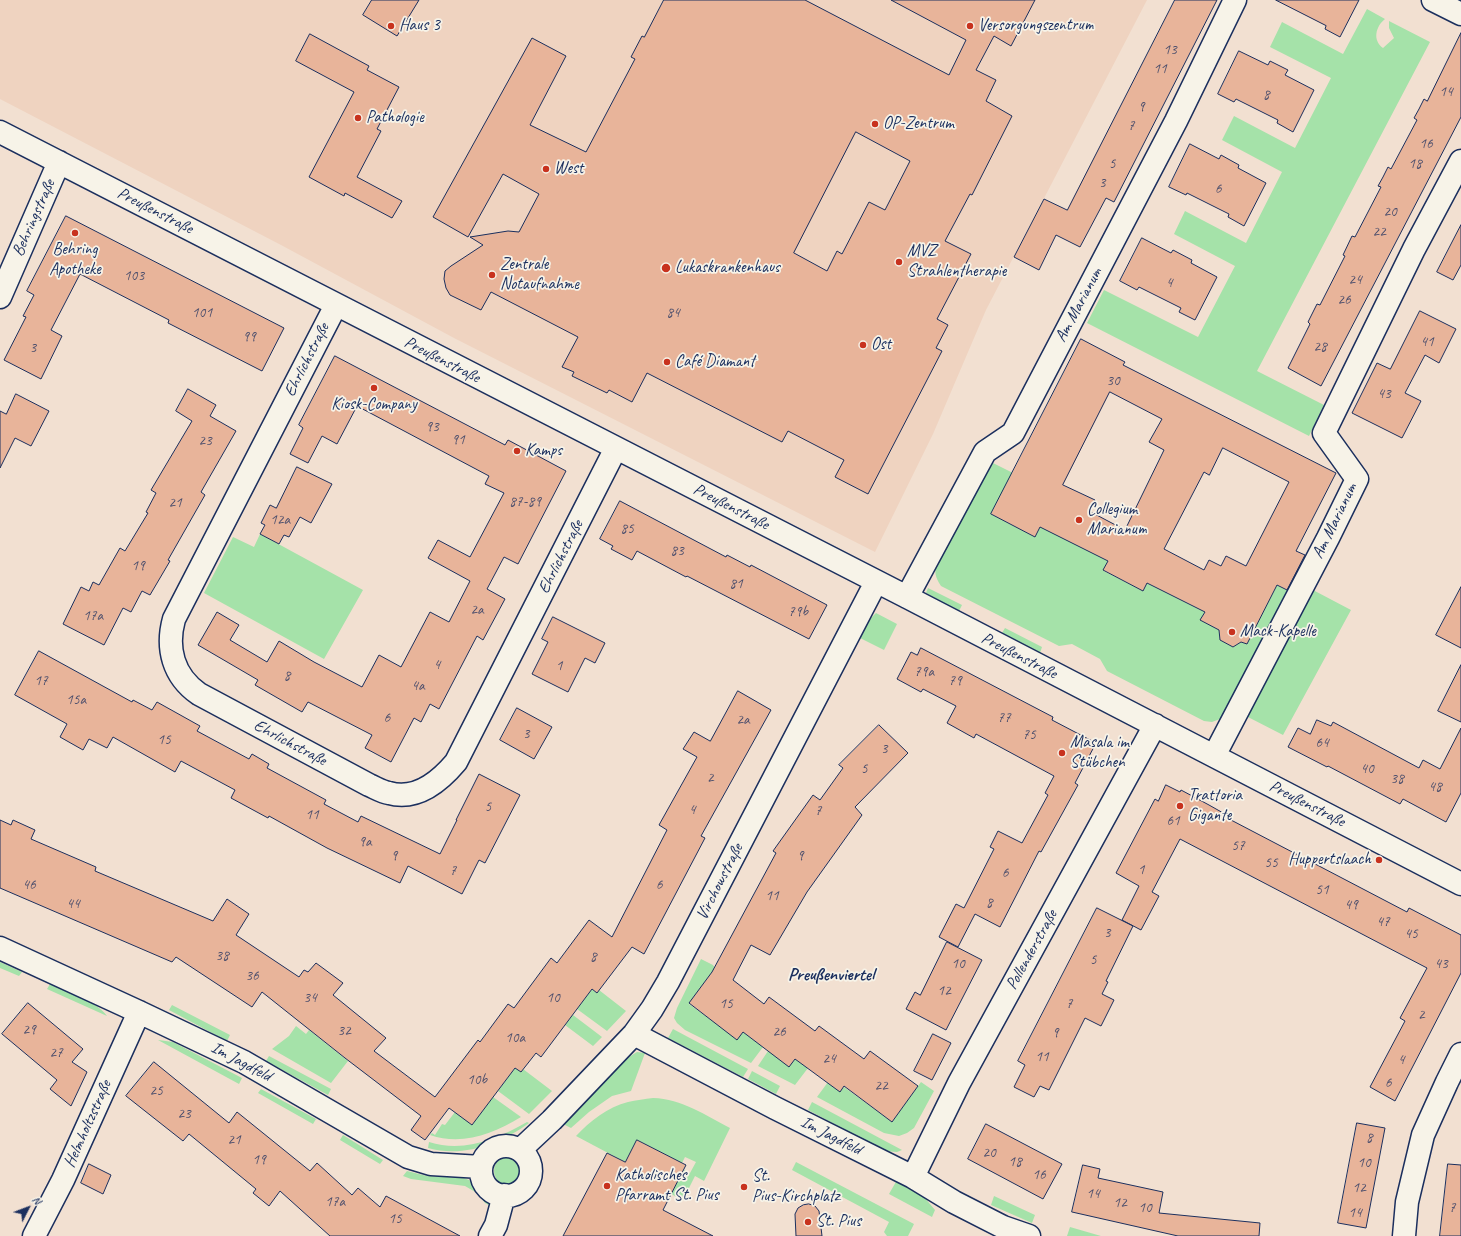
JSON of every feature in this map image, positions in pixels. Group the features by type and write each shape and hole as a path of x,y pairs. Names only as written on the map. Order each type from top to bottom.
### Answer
{"street":[{"name":"Am Marianum","path":"907,598 985,452 1013,433 1176,121 1235,0"},
{"path":"1433,0 1461,14"},
{"name":"Preußenstraße","path":"0,132 1155,726 1458,876"},
{"name":"Am Marianum","path":"1214,756 1357,479 1324,433 1414,249 1461,161"},
{"name":"Behringstraße","path":"0,297 59,162"},
{"name":"Ehrlichstraße","path":"336,305 174,619 170,643 175,665 181,677 189,687 198,694 369,785 390,794 414,794 427,788 444,776 456,762 616,448"},
{"name":"Virchowstraße","path":"520,1150 552,1120 634,1034 652,1009 668,982 876,582"},
{"name":"Pollenderstraße","path":"913,1177 959,1083 1155,726"},
{"name":"Im Jagdfeld","path":"0,948 244,1062 408,1157 431,1164 481,1167"},
{"name":"Helmholtzstraße","path":"34,1236 63,1180 139,1012"},
{"name":"Im Jagdfeld","path":"634,1034 775,1108 913,1177 1000,1232 1029,1236"},
{"path":"1404,1236 1407,1202 1423,1135 1461,1054"},
{"path":"504,1146 512,1146 520,1150 530,1163 530,1179 526,1186 512,1195 496,1194 484,1183 481,1167 484,1159 489,1152 504,1146"},
{"path":"490,1236 496,1225 504,1195"}],"shaded area":[{"name":"Lukaskrankenhaus","path":"0,0 1147,0 986,310 933,434 875,552 454,338 281,245 0,99"}],"green space":[{"path":"1367,9 1385,19 1379,25 1376,33 1377,41 1383,48 1394,38 1389,28 1389,21 1430,42 1257,371 1324,405 1309,436 1087,323 1104,290 1198,337 1235,266 1174,234 1185,211 1246,243 1282,172 1222,140 1234,116 1295,148 1331,78 1270,47 1282,22 1343,54"},
{"path":"989,461 1013,473 991,514 1035,537 1042,523 1047,530 1108,561 1104,571 1143,591 1147,583 1205,612 1201,620 1219,630 1220,640 1233,647 1241,642 1247,644 1277,585 1288,591 1313,590 1351,610 1283,735 1246,716 1238,729 1220,719 1212,722 1204,721 1107,671 1100,659 1072,644 1059,646 941,586 937,580 936,574 937,561"},
{"path":"260,534 363,590 324,659 204,593 233,537 254,547"},
{"path":"928,588 962,605 959,611 926,593"},
{"path":"876,613 897,624 884,650 860,638 868,621"},
{"path":"1005,628 1042,647 1040,653 1002,633"},
{"path":"701,959 713,965 715,968 689,1004 737,1039 743,1032 763,1047 751,1063 685,1030 674,1018 677,1008"},
{"path":"0,962 22,972 19,976 0,968"},
{"path":"50,984 89,1001 107,1016 47,989"},
{"path":"592,989 597,993 599,990 626,1011 607,1031 577,1009"},
{"path":"172,1005 230,1035 227,1041 169,1010"},
{"path":"573,1015 602,1037 593,1046 565,1025"},
{"path":"296,1026 306,1034 309,1030 348,1061 331,1083 272,1049 289,1036"},
{"path":"673,1029 748,1069 743,1077 668,1038"},
{"path":"158,1040 173,1042 242,1078 239,1084"},
{"path":"768,1051 795,1059 808,1068 795,1085 758,1066"},
{"path":"637,1052 645,1053 631,1091 612,1096 589,1112 571,1128 563,1124 629,1057"},
{"path":"269,1056 331,1089 328,1095 266,1061"},
{"path":"515,1068 521,1072 523,1069 552,1091 529,1114 498,1091"},
{"path":"752,1071 780,1086 776,1094 748,1079"},
{"path":"828,1082 840,1091 844,1087 892,1122 921,1082 934,1091 914,1128 899,1136 884,1133 817,1097"},
{"path":"261,1089 316,1119 313,1124 258,1093"},
{"path":"493,1097 521,1117 499,1129 465,1139 442,1138 430,1135 432,1133 435,1135 442,1124 445,1125 455,1112 472,1125"},
{"path":"653,1098 674,1101 702,1113 730,1128 704,1181 695,1176 683,1200 671,1194 684,1170 690,1173 696,1162 685,1157 682,1163 637,1140 625,1162 576,1136 593,1120 613,1107 628,1102"},
{"path":"812,1102 902,1150 897,1152 885,1151 808,1110"},
{"path":"527,1122 529,1123 518,1131 494,1143 481,1147 454,1151 441,1151 428,1148 429,1142 455,1146 467,1145 492,1139"},
{"path":"343,1135 383,1160 380,1164 340,1140"},
{"path":"508,1157 518,1161 522,1171 518,1181 508,1185 498,1181 494,1171 498,1161"},
{"path":"796,1162 914,1224 908,1236 887,1236 884,1232 889,1222 792,1170"},
{"path":"407,1171 427,1176 464,1178 484,1192 490,1206 485,1203 477,1193 465,1186 411,1179 403,1176"},
{"path":"897,1180 919,1191 935,1210 932,1217 889,1194"},
{"path":"994,1196 1035,1215 1032,1223 991,1205"},
{"path":"1070,1227 1101,1236 1067,1236"}],"building":[{"name":"Haus 3","path":"372,0 419,0 397,36 363,15"},
{"path":"664,0 805,0 949,75 966,40 891,0 1035,0 1011,46 994,36 976,70 996,80 986,101 1012,116 972,195 970,194 945,241 971,254 937,319 948,325 936,348 942,351 868,494 835,477 844,460 788,431 782,442 647,373 632,402 609,390 607,393 572,376 574,372 562,367 578,337 491,292 481,310 450,295 446,288 444,279 445,271 483,245 470,237 508,231 519,232 539,194 503,174 468,237 433,217 532,38 566,56 530,125 586,152 635,59 631,57 642,36 644,37","holes":["856,132 910,161 885,210 869,202 842,254 837,251 827,271 794,253"]},
{"path":"1175,0 1217,0 1114,202 1106,198 1080,247 1056,235 1039,270 1014,257 1044,199 1067,210"},
{"path":"1276,0 1359,0 1340,37 1325,29 1326,26"},
{"path":"1461,33 1461,117 1321,386 1288,368 1310,324 1308,322 1317,304 1320,305 1345,256 1343,255 1352,236 1355,237 1381,187 1378,186 1388,167 1391,169 1417,120 1414,118 1424,99 1427,101"},
{"name":"Pathologie","path":"310,34 369,66 367,70 399,87 377,129 381,131 357,177 402,201 392,218 345,193 344,196 309,177 354,92 296,61"},
{"path":"1239,51 1268,65 1270,61 1288,70 1285,75 1314,90 1293,132 1277,123 1278,120 1236,99 1234,102 1218,94"},
{"path":"1190,144 1219,159 1221,155 1239,165 1238,168 1266,183 1244,226 1228,217 1229,214 1187,193 1186,195 1169,187"},
{"path":"66,216 284,328 262,371 168,323 169,320 80,274 51,330 62,336 41,379 4,360 26,317 23,316 34,295 27,291"},
{"path":"1461,225 1461,265 1453,280 1437,272"},
{"path":"1142,238 1171,253 1173,250 1192,260 1191,263 1217,277 1195,320 1179,312 1181,308 1139,287 1137,290 1120,281"},
{"path":"1420,311 1456,329 1439,363 1425,355 1405,393 1421,401 1402,438 1352,413 1377,363 1390,369"},
{"name":"Collegium Marianum","path":"1081,339 1125,362 1123,365 1336,473 1296,551 1305,555 1287,590 1277,585 1247,644 1241,642 1233,647 1220,640 1219,630 1200,620 1205,612 1147,583 1143,591 1103,570 1108,561 1040,527 1035,537 991,514","holes":["1110,392 1162,419 1149,442 1164,450 1125,530 1089,511 1095,500 1063,485","1223,448 1289,482 1246,566 1226,556 1221,566 1209,560 1204,570 1164,549 1204,472 1209,475"]},
{"path":"335,356 505,445 508,440 566,471 518,564 504,557 487,589 505,599 483,640 477,636 439,709 430,704 421,722 414,718 391,762 365,748 372,735 308,702 302,712 255,685 258,680 198,645 217,612 239,625 230,640 267,662 279,641 314,662 362,687 379,655 401,667 430,612 449,622 470,581 428,558 438,540 470,557 504,493 485,484 489,476 357,406 337,444 322,436 308,463 290,454 303,428 299,425"},
{"path":"188,389 216,405 210,416 236,431 201,492 205,495 150,595 142,591 131,612 123,608 104,645 63,624 81,587 89,591 93,582 99,585 120,548 125,551 148,513 146,512 156,493 151,490 192,421 176,411"},
{"path":"16,394 49,411 31,446 15,438 0,468 0,411 6,414"},
{"path":"297,467 332,484 311,523 300,517 289,537 284,535 279,544 260,534 265,525 261,523 270,505 276,508"},
{"path":"620,501 726,557 727,555 750,567 751,565 827,605 809,639 637,551 632,560 611,549 613,546 600,539"},
{"path":"1461,587 1461,648 1436,635"},
{"path":"553,617 605,643 595,663 585,658 568,692 532,674 548,642 542,639"},
{"path":"921,648 1053,717 1052,720 1096,743 1075,783 1078,785 1041,852 1039,851 1000,927 975,914 958,947 939,937 956,904 964,908 994,849 990,847 998,831 1022,843 1048,795 1045,793 1054,776 976,734 974,738 947,723 956,706 923,689 921,692 897,679 911,652 917,655"},
{"path":"39,651 132,702 133,700 152,710 157,702 200,726 197,731 249,759 252,754 269,764 267,768 326,800 324,804 358,822 361,816 440,854 479,774 520,795 485,863 479,860 462,894 408,866 400,883 327,848 269,816 268,818 231,798 235,790 181,761 175,772 113,737 107,748 89,739 83,750 60,737 67,724 15,695"},
{"path":"1461,665 1461,722 1438,711"},
{"path":"738,691 771,710 701,836 705,838 644,954 632,947 597,993 592,989 541,1057 536,1053 521,1072 515,1068 472,1125 449,1108 425,1140 411,1130 421,1116 262,992 252,1007 176,957 172,962 0,888 0,820 11,825 13,820 35,830 31,839 96,867 95,871 213,921 227,899 249,914 236,935 299,977 304,970 308,972 316,963 343,983 333,995 386,1038 374,1051 435,1097 478,1040 480,1042 508,1004 514,1008 551,958 557,963 589,920 612,937 667,830 659,825 697,757 683,749 694,732 710,741"},
{"path":"517,708 552,727 534,759 500,740"},
{"path":"1317,720 1331,726 1333,722 1419,768 1423,760 1440,769 1461,728 1461,793 1446,822 1403,799 1400,804 1328,766 1327,767 1288,747 1298,728 1310,734"},
{"path":"879,725 908,753 855,807 862,815 807,892 770,955 751,945 733,980 764,1004 769,997 815,1031 819,1026 864,1059 870,1051 918,1086 892,1122 844,1086 840,1092 795,1059 789,1067 743,1032 737,1040 689,1003 712,972 776,853 773,851 813,795 820,800 843,768 839,765"},
{"path":"1166,785 1180,792 1181,790 1232,818 1231,820 1407,912 1409,908 1461,935 1461,973 1395,1101 1370,1087 1405,1021 1400,1018 1427,968 1180,839 1152,892 1159,896 1141,930 1122,920 1139,886 1116,873 1155,799 1158,801"},
{"path":"1097,908 1133,926 1106,981 1108,982 1102,994 1114,1000 1101,1026 1085,1018 1049,1090 1040,1086 1034,1097 1014,1087 1025,1065 1018,1061"},
{"path":"947,942 982,960 946,1030 906,1009 915,992 920,995"},
{"path":"28,1003 83,1049 72,1062 87,1072 71,1106 50,1089 57,1080 2,1034"},
{"path":"933,1034 951,1043 932,1080 914,1071"},
{"path":"154,1062 229,1123 237,1112 310,1171 317,1163 352,1195 358,1188 380,1207 386,1196 460,1236 330,1236 280,1191 269,1206 253,1193 256,1189 189,1134 183,1141 126,1096"},
{"path":"1357,1123 1385,1128 1366,1228 1338,1223"},
{"path":"986,1124 1062,1164 1043,1199 968,1159"},
{"name":"Katholisches Pfarramt St. Pius","path":"637,1140 686,1165 663,1210 713,1236 563,1236 607,1153 625,1162"},
{"path":"89,1164 111,1175 103,1194 81,1183"},
{"path":"1448,1164 1461,1165 1461,1236 1440,1236"},
{"path":"1083,1165 1100,1169 1098,1178 1163,1192 1159,1213 1260,1223 1259,1236 1178,1236 1072,1212"},
{"path":"809,1204 815,1206 819,1211 822,1236 796,1236 795,1214 798,1208"}],"place":[{"name":"Haus 3","path":"391,26"},
{"name":"Versorgungszentrum","path":"970,26"},
{"name":"Pathologie","path":"358,118"},
{"name":"OP-Zentrum","path":"875,124"},
{"name":"West","path":"546,169"},
{"name":"Behring Apotheke","path":"75,233"},
{"name":"MVZ Strahlentherapie","path":"899,262"},
{"name":"Lukaskrankenhaus","path":"666,268"},
{"name":"Zentrale Notaufnahme","path":"492,275"},
{"name":"Ost","path":"863,345"},
{"name":"Café Diamant","path":"667,362"},
{"name":"Kiosk-Company","path":"374,388"},
{"name":"Kamps","path":"517,451"},
{"name":"Collegium Marianum","path":"1079,520"},
{"name":"Mack-Kapelle","path":"1232,632"},
{"name":"Masala im Stübchen","path":"1062,753"},
{"name":"Trattoria Gigante","path":"1180,806"},
{"name":"Huppertslaach","path":"1379,860"},
{"name":"Katholisches Pfarramt St. Pius","path":"607,1186"},
{"name":"St. Pius-Kirchplatz","path":"744,1187"},
{"name":"St. Pius","path":"808,1222"}],"district":[{"name":"Preußenviertel","path":"831,975"}]}
